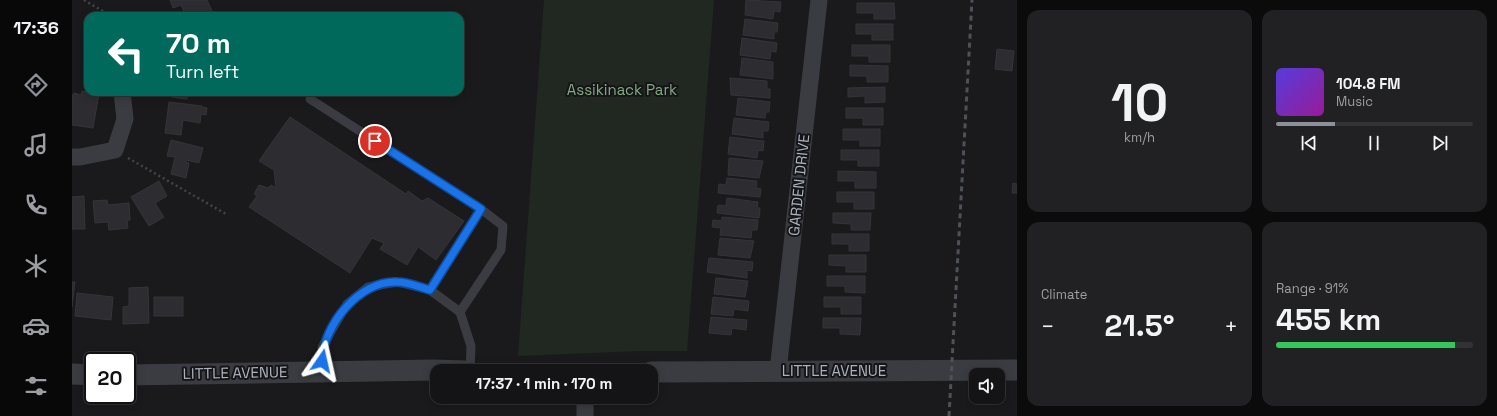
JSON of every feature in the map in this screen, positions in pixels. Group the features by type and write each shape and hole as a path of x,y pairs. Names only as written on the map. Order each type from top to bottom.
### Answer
{"street":[{"name":"GARDEN DRIVE","path":"778,371 819,0"},
{"path":"72,157 80,157 115,150 125,119 122,96"},
{"name":"LITTLE AVENUE","path":"658,372 1017,370"},
{"name":"LITTLE AVENUE","path":"136,375 430,371"},
{"path":"72,374 84,375"},
{"path":"585,404 585,416"}],"lane":[{"path":"310,99 481,209 503,226 501,250 460,312"},
{"path":"430,290 481,209"},
{"path":"321,372 322,347 347,304 368,287 396,282 430,290 460,312 471,346 470,364"}],"path":[{"path":"84,0 104,12"},
{"path":"115,150 226,214"}],"green space":[{"name":"Assikinack Park","path":"544,0 714,0 687,351 640,351 518,356"}],"building":[{"path":"170,0 207,0 212,11 184,12 181,5 173,8"},
{"path":"746,0 781,2 780,12 774,11 773,19 745,15"},
{"path":"857,3 894,3 895,19 874,19 874,13 857,13"},
{"path":"745,19 778,23 777,32 774,32 774,39 743,35"},
{"path":"856,24 893,24 893,40 872,40 872,34 856,34"},
{"path":"742,38 777,43 776,52 771,51 770,59 740,55"},
{"path":"852,45 890,45 890,62 869,62 869,56 852,56"},
{"path":"997,49 1014,51 1012,71 995,69"},
{"path":"742,58 773,62 773,79 740,75"},
{"path":"850,65 888,66 888,82 867,82 867,76 850,76"},
{"path":"730,78 767,81 767,89 770,89 770,98 731,95"},
{"path":"885,87 885,102 865,103 865,96 848,97 848,88"},
{"path":"82,91 84,91 84,96 99,96 93,128 72,125 72,96 74,93 81,95"},
{"path":"187,96 187,99 171,97"},
{"path":"738,98 770,102 769,112 766,112 765,118 736,115"},
{"path":"169,102 202,106 207,108 206,115 201,114 200,123 183,120 181,135 165,133"},
{"path":"846,108 883,108 883,125 863,125 863,118 846,118"},
{"path":"290,117 406,194 408,191 422,201 428,198 464,221 436,260 418,247 407,265 380,249 384,243 372,238 350,273 249,207 257,196 254,194 259,185 268,188 271,185 276,188 274,170 259,161"},
{"path":"734,118 769,122 768,131 763,131 763,138 732,134"},
{"path":"843,129 880,129 880,146 860,146 860,140 843,140"},
{"path":"730,137 764,141 763,151 758,150 757,158 728,154"},
{"path":"171,140 203,148 199,163 186,160 186,162 189,163 186,178 171,174 175,157 167,156"},
{"path":"841,150 879,150 879,166 858,166 858,160 841,160"},
{"path":"729,158 763,161 759,178 728,175"},
{"path":"838,171 876,172 876,188 855,188 855,181 838,181"},
{"path":"727,178 757,181 756,188 761,189 760,197 718,193 719,184 726,185"},
{"path":"159,181 167,196 155,203 164,217 149,226 131,197"},
{"path":"1013,183 1017,184 1017,193 1012,193"},
{"path":"837,192 874,192 874,209 854,209 854,202 837,202"},
{"path":"84,196 85,229 72,229 72,197"},
{"path":"727,198 758,202 757,208 760,208 759,218 717,213 718,205 726,206"},
{"path":"107,200 108,205 129,203 130,220 127,220 128,228 109,230 108,222 95,223 93,201"},
{"path":"833,213 871,213 870,230 851,230 851,224 833,223"},
{"path":"722,217 758,220 757,230 752,230 751,238 720,235 721,228 712,227 713,220 722,221"},
{"path":"832,234 869,234 869,251 849,251 849,244 832,244"},
{"path":"720,238 754,241 750,258 718,255"},
{"path":"829,255 866,255 866,272 846,272 846,266 829,265"},
{"path":"709,258 753,262 752,271 747,270 747,278 707,272"},
{"path":"827,276 865,276 865,293 845,292 845,286 827,286"},
{"path":"716,278 748,281 745,297 714,294"},
{"path":"72,282 75,282 72,307"},
{"path":"148,287 149,323 123,324 123,307 129,306 129,288"},
{"path":"77,293 113,297 111,320 75,316"},
{"path":"154,297 183,297 183,316 154,316"},
{"path":"713,297 749,301 748,311 734,309 733,316 711,314"},
{"path":"824,297 861,297 861,314 841,314 841,307 824,307"},
{"path":"711,317 747,320 746,330 732,328 731,335 709,333"},
{"path":"823,318 861,318 860,335 840,334 840,328 823,328"}],"railway":[{"path":"949,416 972,0"}],"route":[{"path":"322,361 322,347 347,304 368,287 396,282 430,290 481,209 375,141"}]}
